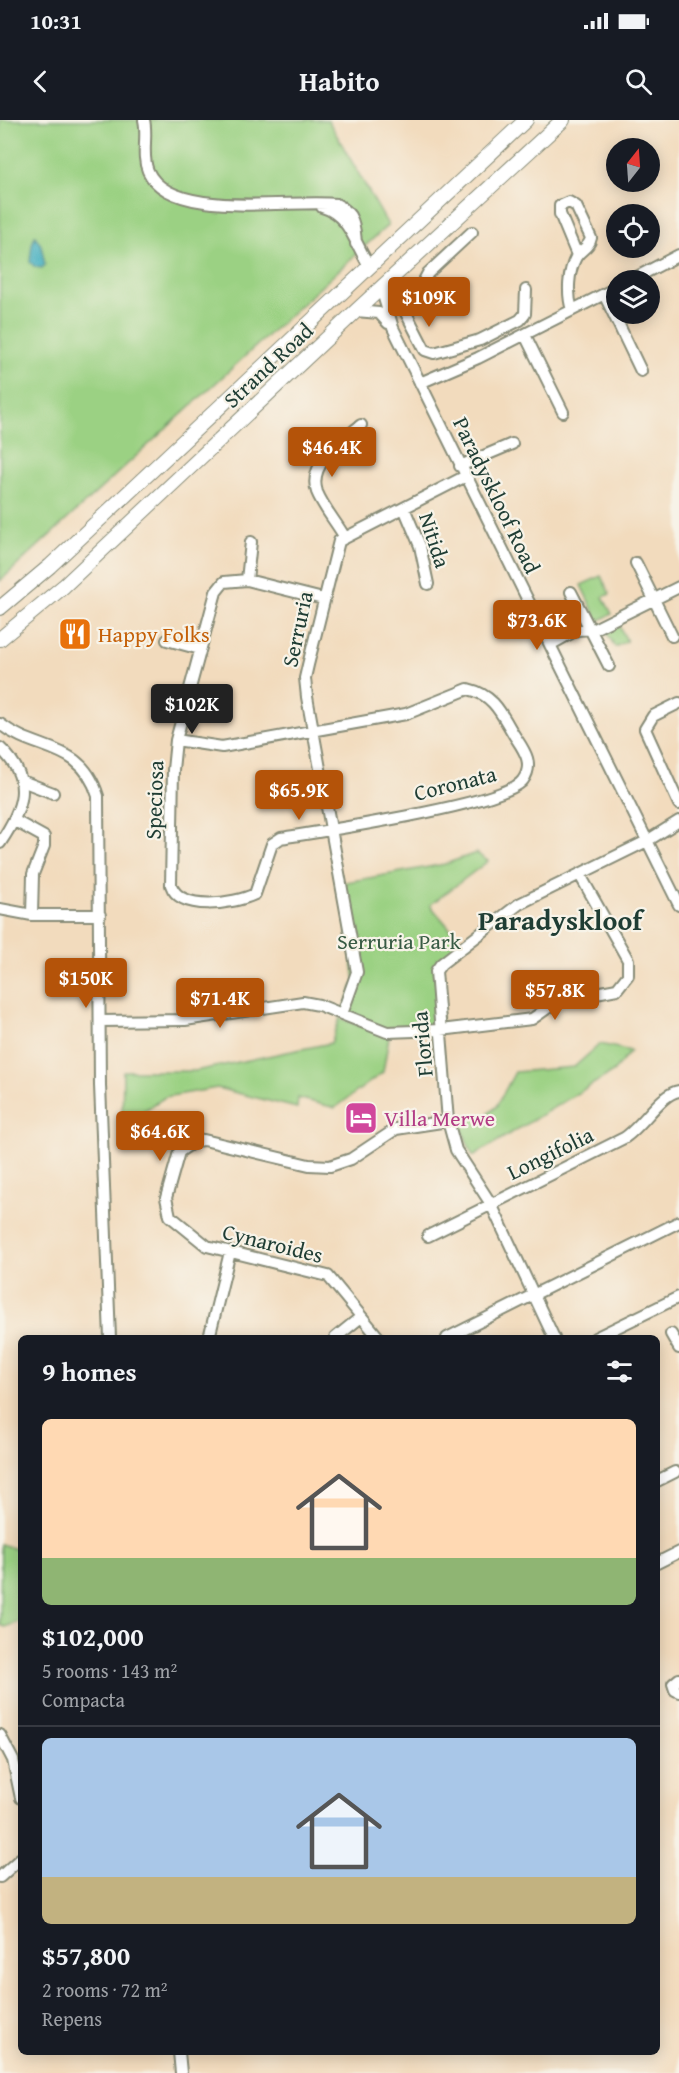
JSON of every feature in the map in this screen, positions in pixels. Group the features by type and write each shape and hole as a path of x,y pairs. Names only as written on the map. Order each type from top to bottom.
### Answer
{"main road":[{"name":"Strand Road","path":"0,608 50,566 526,120"},
{"name":"Strand Road","path":"0,639 64,586 563,120"},
{"path":"369,267 378,272 400,272"},
{"path":"369,267 371,297"},
{"path":"0,650 12,640 21,622"}],"street":[{"path":"144,120 147,169 160,188 172,195 197,201 316,205 332,203 345,209 354,224 356,244 369,267"},
{"path":"472,232 428,273 421,286 409,297 405,307 425,350 434,353 480,340 520,320 525,314 526,290"},
{"path":"572,310 569,285 577,255"},
{"path":"650,270 679,255"},
{"name":"Paradyskloof Road","path":"388,282 384,298 393,328 679,905"},
{"path":"420,383 468,363 604,294 641,371"},
{"name":"Paradyskloof Road","path":"356,311 379,313 393,328"},
{"path":"525,335 563,412"},
{"path":"458,345 468,363"},
{"path":"361,425 326,457 317,476 317,492 344,536 466,476"},
{"path":"460,466 513,444"},
{"name":"Nitida","path":"404,508 420,546 428,584"},
{"name":"Serruria","path":"342,1014 357,972 305,678 336,546 344,536"},
{"path":"247,580 250,542"},
{"path":"636,563 672,636"},
{"name":"Speciosa","path":"323,599 247,580 224,582 216,592 176,740 173,770 171,885 179,898 197,904 249,897 259,888 270,849 276,840 331,830"},
{"path":"550,645 577,630 590,629 679,587"},
{"path":"571,592 609,666"},
{"path":"167,640 200,649"},
{"name":"Coronata","path":"176,740 222,747 406,714 468,689 492,699 528,761 522,781 508,790 459,804 331,830"},
{"path":"679,703 653,716 645,729 679,804"},
{"path":"0,724 22,738 66,753 91,778 99,805 100,1021 104,1209 110,1335"},
{"path":"0,748 12,762 22,782 22,802 15,821 0,843"},
{"path":"22,782 52,793"},
{"path":"15,821 44,837 44,846 33,874 32,915"},
{"name":"Florida","path":"553,1335 491,1204 456,1149 448,1121 435,980 441,964 519,904 580,875 679,821"},
{"path":"100,1021 185,1020 291,1002 310,1002 387,1032 441,1030 532,1020 559,1000 622,986 628,975 628,960 580,875"},
{"path":"0,909 32,915 100,915"},
{"name":"Longifolia","path":"428,1236 624,1138 644,1123 663,1098 679,1091"},
{"name":"Cynaroides","path":"376,1335 328,1276 201,1243 167,1211 166,1198 176,1159 183,1148 195,1141 204,1140 309,1165 330,1166 351,1159 396,1129 448,1121"},
{"path":"453,1335 679,1222"},
{"path":"210,1335 230,1252"},
{"path":"601,1335 679,1297"},
{"path":"339,1335 361,1317"},
{"path":"671,1334 679,1348"},
{"path":"660,1480 675,1472"},
{"path":"660,1562 679,1552"},
{"path":"679,1679 673,1684 675,1690 679,1692"},
{"path":"0,1735 14,1760 18,1782"},
{"path":"0,1877 18,1861"},
{"path":"179,2055 181,2073"}],"green space":[{"path":"0,120 328,120 388,225 0,581"},
{"path":"601,576 610,594 603,597 612,614 598,621 581,585"},
{"path":"617,622 627,641 615,647 605,629"},
{"name":"Serruria Park","path":"476,853 488,861 430,905 464,945 441,964 441,1030 393,1032 342,1014 355,981 341,883 445,864"},
{"path":"340,1018 389,1037 383,1072 335,1108 298,1098 297,1108 217,1088 165,1097 122,1125 123,1071 195,1071 331,1043"},
{"path":"600,1044 631,1051 613,1072 473,1156 456,1116 485,1116 496,1107 515,1072 574,1067"},
{"path":"1,1544 18,1550 18,1622 5,1627 0,1625"}],"water":[{"path":"35,236 41,245 45,265 42,268 35,267 30,262"}],"place":[{"name":"Happy Folks","path":"75,634"},
{"name":"Villa Merwe","path":"361,1118"}],"district":[{"name":"Paradyskloof","path":"560,919"}]}
